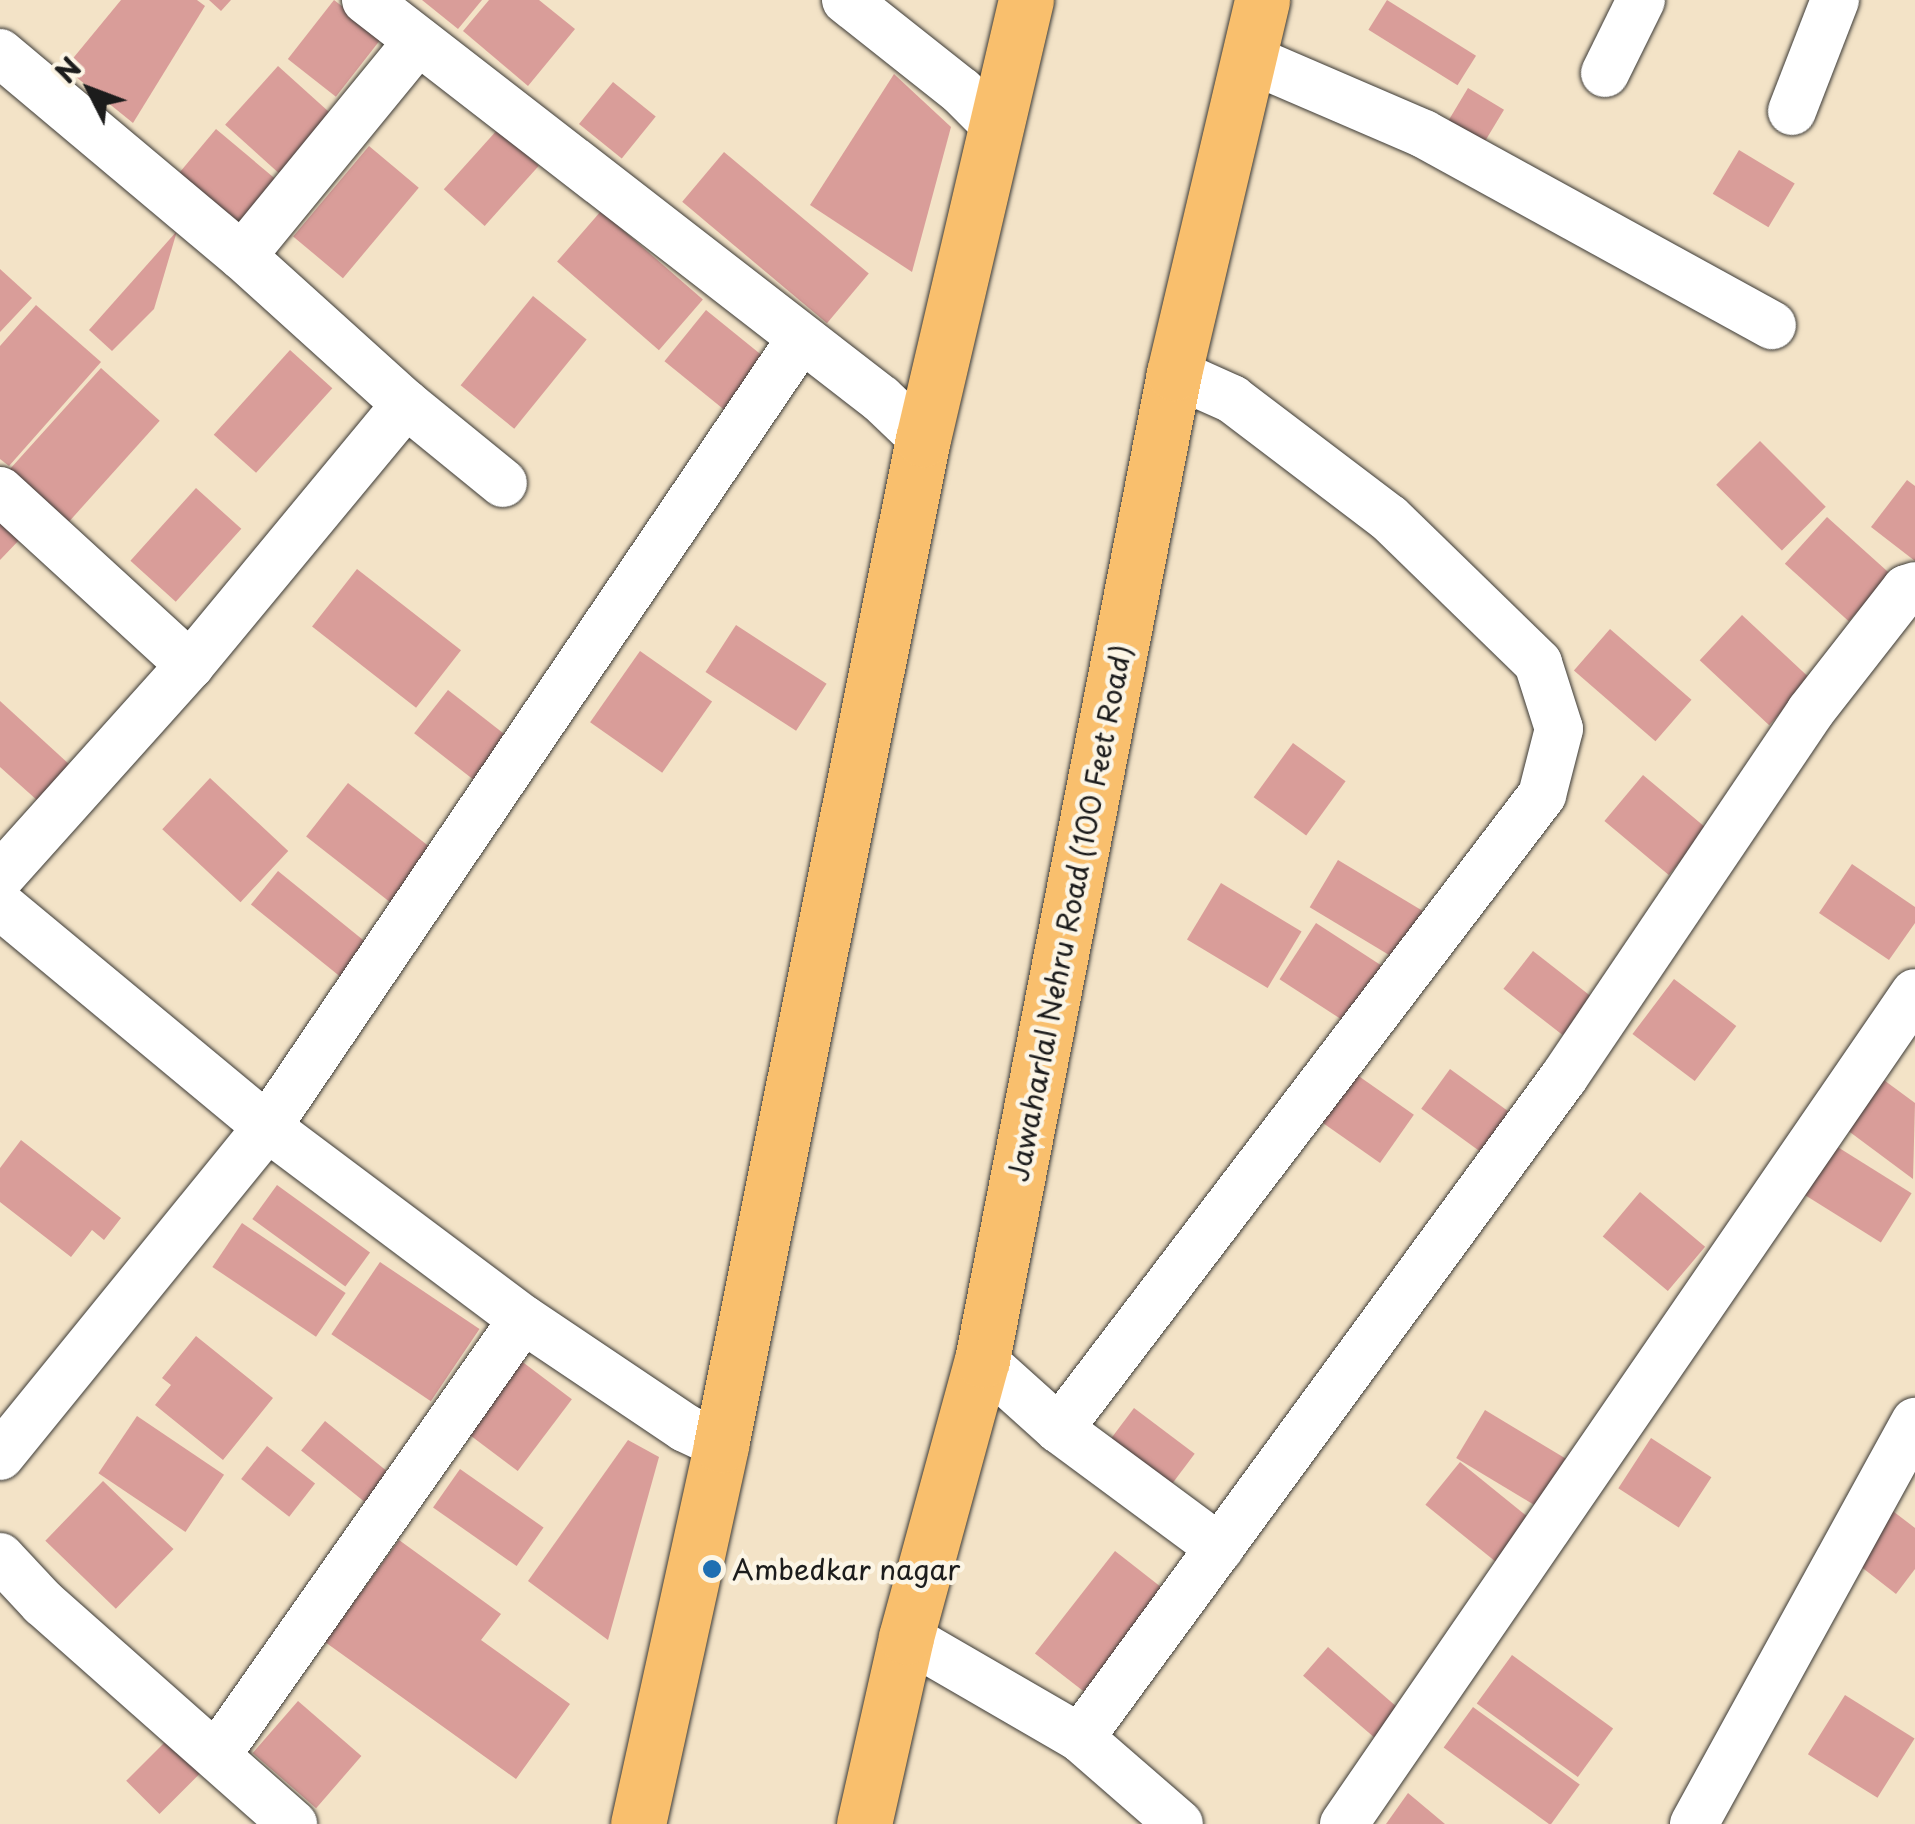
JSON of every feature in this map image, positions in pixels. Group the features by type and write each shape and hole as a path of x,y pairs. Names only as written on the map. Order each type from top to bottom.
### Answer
{"main road":[{"path":"638,1824 721,1445 923,439 1026,0"},
{"name":"Jawaharlal Nehru Road (100 Feet Road)","path":"864,1824 906,1637 982,1360 1174,373 1262,0"}],"street":[{"path":"366,0 881,399 923,439"},
{"path":"846,0 961,91 999,128"},
{"path":"1605,73 1640,0"},
{"path":"1792,111 1835,0"},
{"path":"242,256 418,41"},
{"path":"0,53 503,483"},
{"path":"1250,58 1424,134 1772,326"},
{"path":"0,1456 267,1128 800,340"},
{"path":"1058,1429 1542,795 1559,729 1538,662 1389,518 1232,399 1174,373"},
{"path":"0,877 190,664 406,404"},
{"path":"0,491 190,664"},
{"path":"1080,1738 1564,1077 1810,712 1906,589 1915,586"},
{"path":"0,905 267,1128 523,1318 685,1428 721,1445"},
{"path":"1344,1824 1915,993"},
{"path":"218,1753 523,1318"},
{"path":"982,1360 1058,1429 1220,1548"},
{"path":"1694,1824 1915,1422"},
{"path":"0,1557 44,1604 218,1753 293,1824"},
{"path":"906,1637 1080,1738 1178,1824"}],"building":[{"path":"121,0 197,0 205,6 133,123 65,68"},
{"path":"209,0 231,0 221,11"},
{"path":"334,0 382,38 336,97 288,59"},
{"path":"422,0 482,0 458,29"},
{"path":"489,0 539,0 575,29 528,86 463,31"},
{"path":"1387,0 1476,56 1457,85 1368,30"},
{"path":"278,66 338,120 285,179 225,125"},
{"path":"894,74 951,127 912,272 810,205"},
{"path":"613,82 656,117 622,159 579,124"},
{"path":"1468,88 1504,110 1484,143 1448,121"},
{"path":"216,129 281,184 244,228 179,173"},
{"path":"498,129 539,166 485,226 444,189"},
{"path":"369,146 419,188 343,278 293,236"},
{"path":"1739,150 1795,183 1768,227 1713,194"},
{"path":"724,152 869,273 827,323 682,202"},
{"path":"601,211 703,300 659,350 557,262"},
{"path":"177,231 154,309 112,351 89,330"},
{"path":"0,269 32,298 0,332"},
{"path":"533,296 587,339 514,429 461,385"},
{"path":"36,305 101,362 9,466 0,459 0,346"},
{"path":"706,310 770,362 728,413 664,361"},
{"path":"290,350 332,388 256,473 214,435"},
{"path":"101,368 160,421 69,522 10,469"},
{"path":"1760,441 1826,507 1782,551 1716,485"},
{"path":"1907,480 1915,486 1915,561 1871,527"},
{"path":"196,488 241,529 176,602 130,561"},
{"path":"0,514 23,536 0,560"},
{"path":"1827,517 1891,575 1849,621 1785,564"},
{"path":"357,569 461,650 416,708 312,627"},
{"path":"1742,615 1811,680 1769,725 1700,660"},
{"path":"736,625 827,684 796,731 706,672"},
{"path":"1610,629 1692,700 1655,741 1574,671"},
{"path":"640,651 712,701 662,773 590,722"},
{"path":"448,690 514,742 480,785 414,733"},
{"path":"0,701 70,765 38,801 0,767"},
{"path":"1293,743 1346,781 1306,835 1254,797"},
{"path":"1643,775 1707,829 1669,875 1604,821"},
{"path":"210,778 288,851 241,902 162,829"},
{"path":"348,783 443,857 401,910 306,837"},
{"path":"1338,860 1423,911 1395,958 1310,907"},
{"path":"1852,864 1915,907 1915,923 1889,960 1819,913"},
{"path":"278,871 378,952 351,986 251,904"},
{"path":"1221,883 1302,931 1268,988 1187,940"},
{"path":"1316,923 1386,968 1349,1024 1280,979"},
{"path":"1533,951 1599,1003 1570,1041 1503,989"},
{"path":"1674,979 1736,1026 1695,1081 1632,1034"},
{"path":"1450,1069 1522,1121 1493,1161 1421,1109"},
{"path":"1350,1070 1414,1115 1380,1163 1316,1118"},
{"path":"1873,1072 1915,1103 1913,1179 1835,1121"},
{"path":"1820,1136 1912,1193 1881,1242 1789,1185"},
{"path":"21,1140 121,1218 104,1240 92,1230 71,1257 0,1202 0,1168"},
{"path":"277,1185 370,1253 345,1287 252,1219"},
{"path":"1640,1192 1705,1247 1668,1291 1603,1236"},
{"path":"242,1223 346,1293 316,1337 212,1267"},
{"path":"380,1262 479,1329 431,1401 331,1334"},
{"path":"196,1336 273,1398 223,1460 155,1405 171,1385 162,1378"},
{"path":"516,1357 572,1399 518,1471 462,1429"},
{"path":"1134,1408 1195,1454 1165,1494 1104,1448"},
{"path":"1485,1410 1566,1458 1537,1506 1456,1458"},
{"path":"137,1416 224,1475 185,1532 98,1473"},
{"path":"325,1421 394,1477 370,1507 301,1451"},
{"path":"1651,1438 1711,1477 1679,1528 1618,1488"},
{"path":"628,1440 659,1457 608,1640 528,1581"},
{"path":"267,1446 315,1484 289,1517 241,1479"},
{"path":"1460,1462 1539,1526 1505,1569 1425,1505"},
{"path":"460,1469 544,1528 517,1566 433,1508"},
{"path":"103,1481 173,1549 116,1609 45,1541"},
{"path":"1885,1505 1915,1528 1915,1569 1896,1594 1846,1555"},
{"path":"399,1540 501,1614 481,1640 570,1704 516,1779 325,1642"},
{"path":"1115,1551 1164,1589 1084,1692 1035,1653"},
{"path":"1328,1647 1399,1709 1374,1737 1303,1676"},
{"path":"1512,1655 1613,1728 1578,1777 1477,1704"},
{"path":"1845,1695 1915,1738 1877,1798 1808,1754"},
{"path":"298,1701 361,1756 316,1808 253,1753"},
{"path":"1473,1707 1580,1785 1549,1824 1444,1747"},
{"path":"175,1732 208,1765 159,1814 126,1781"},
{"path":"1408,1793 1445,1824 1386,1824"}],"place":[{"name":"Ambedkar nagar","path":"712,1569"}]}
